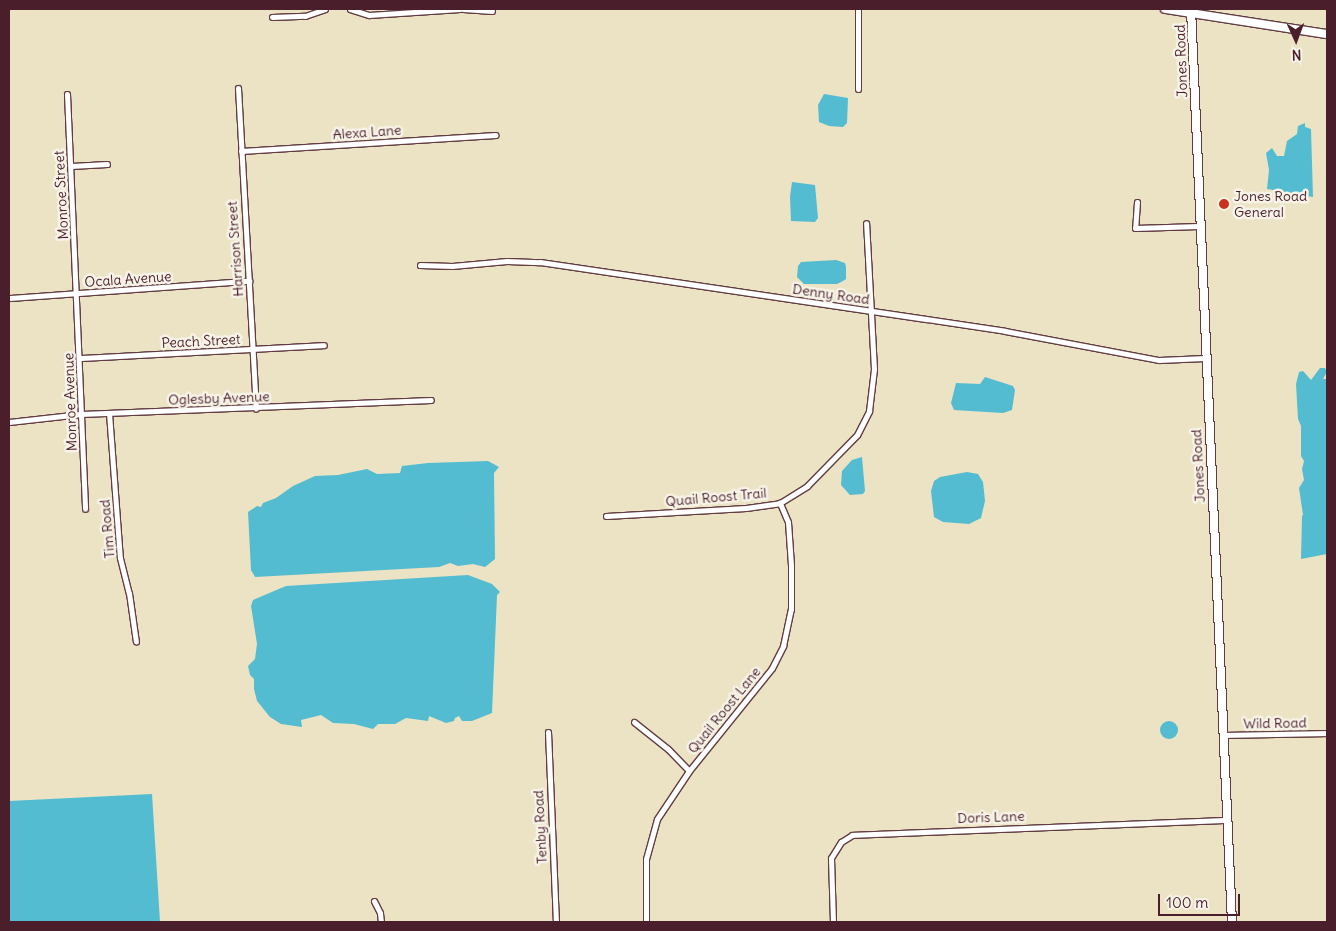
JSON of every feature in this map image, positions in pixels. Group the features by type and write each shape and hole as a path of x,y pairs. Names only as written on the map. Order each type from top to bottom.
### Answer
{"street":[{"path":"272,17 305,16 325,9"},
{"path":"350,9 369,16 462,9 492,10"},
{"path":"858,9 858,88"},
{"path":"1165,9 1191,11 1327,34"},
{"name":"Jones Road","path":"1191,11 1199,226 1232,922"},
{"name":"Harrison Street","path":"238,88 256,408"},
{"name":"Monroe Street","path":"67,94 77,294"},
{"name":"Alexa Lane","path":"241,151 495,135"},
{"path":"71,166 107,164"},
{"path":"1137,202 1135,228 1199,226"},
{"name":"Quail Roost Trail","path":"606,516 738,509 780,504 807,486 857,435 865,421 872,393 871,311 866,223"},
{"name":"Denny Road","path":"420,265 452,266 507,261 540,262 1025,334 1158,360 1205,358"},
{"name":"Ocala Avenue","path":"9,298 249,281"},
{"name":"Monroe Avenue","path":"77,294 85,509"},
{"name":"Peach Street","path":"79,358 324,345"},
{"name":"Oglesby Avenue","path":"9,422 81,414 431,400"},
{"name":"Tim Road","path":"109,413 120,558 129,593 136,642"},
{"name":"Quail Roost Lane","path":"646,922 646,860 652,834 664,806 689,771 772,668 783,646 791,609 791,570 788,522 780,504"},
{"path":"634,722 668,749 689,771"},
{"name":"Tenby Road","path":"548,732 556,922"},
{"name":"Wild Road","path":"1224,735 1327,734"},
{"name":"Doris Lane","path":"833,922 831,858 841,842 852,835 1228,820"},
{"path":"374,901 380,913 381,922"}],"water":[{"path":"824,94 848,98 847,123 843,127 829,126 819,122 818,105"},
{"path":"1305,123 1305,127 1311,129 1313,197 1267,189 1269,170 1266,153 1272,148 1277,156 1284,156 1287,141 1297,134 1298,126"},
{"path":"792,182 815,185 818,218 815,222 791,221 790,197"},
{"path":"836,260 845,263 846,267 846,279 837,284 804,284 797,277 798,266 801,262"},
{"path":"1320,368 1325,368 1327,372 1323,379 1327,379 1327,554 1301,559 1303,515 1299,488 1304,480 1302,469 1304,461 1301,456 1301,426 1298,419 1296,384 1299,372 1303,371 1311,380"},
{"path":"985,377 1013,386 1015,390 1012,410 1003,413 954,410 951,403 956,383 980,384"},
{"path":"862,457 865,491 863,494 850,495 841,485 842,471 852,460"},
{"path":"488,461 499,467 494,473 495,559 485,567 473,564 458,566 450,563 439,567 255,577 251,570 248,512 257,506 261,507 263,503 276,498 293,486 315,476 338,475 367,469 377,474 400,473 402,466"},
{"path":"967,472 978,474 983,482 985,501 981,518 969,524 943,522 934,517 931,491 934,481 940,477"},
{"path":"468,575 492,584 500,592 497,595 492,713 472,721 462,721 459,716 454,721 446,723 429,716 428,721 406,718 395,724 378,724 373,729 354,724 333,723 321,715 301,720 302,727 281,724 270,717 257,701 254,679 250,675 248,666 255,659 257,644 251,606 253,600 286,586"},
{"path":"1169,721 1175,724 1178,730 1175,736 1169,739 1163,736 1160,730 1163,724"},
{"path":"152,794 160,922 9,922 9,801"}],"place":[{"name":"Jones Road General","path":"1224,204"}]}
